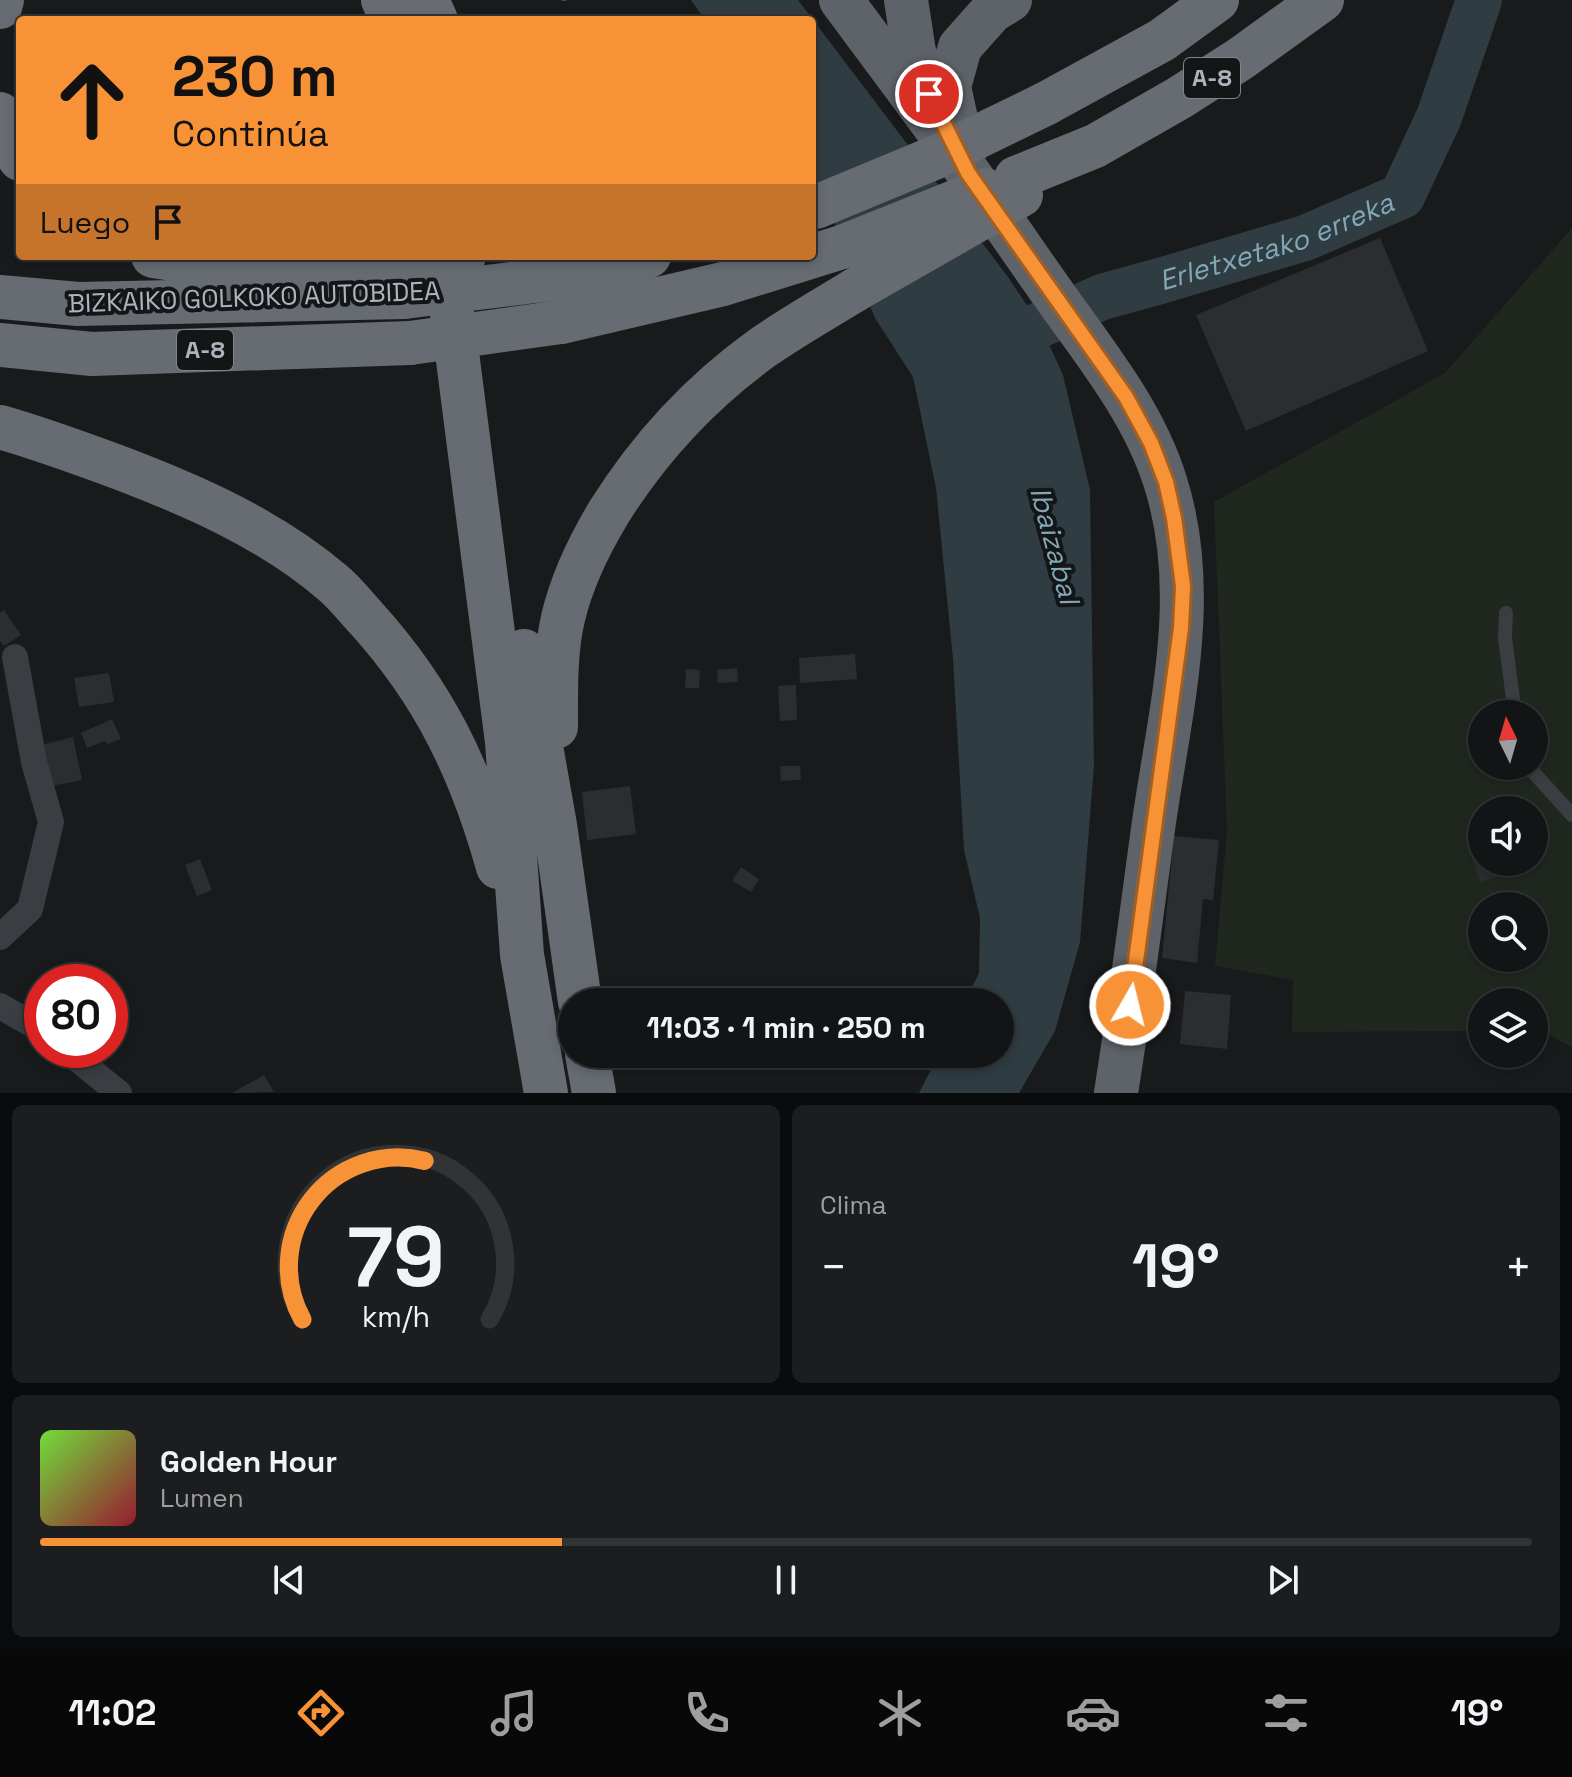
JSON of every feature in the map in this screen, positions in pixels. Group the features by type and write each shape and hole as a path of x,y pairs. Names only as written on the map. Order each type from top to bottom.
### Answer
{"highway":[{"path":"0,7 2,0"},
{"path":"841,0 873,18 968,173 1126,397 1151,443 1166,482 1183,586 1181,628 1116,1093"},
{"path":"906,0 914,52 929,94 968,173"},
{"path":"968,173 949,87 960,47 992,11 1010,0"},
{"name":"A-8","path":"816,207 934,158 1045,104 1162,40 1217,0"},
{"name":"A-8","path":"1019,187 1179,98 1322,0"},
{"path":"0,114 16,153"},
{"path":"555,825 556,679 563,616 577,572 594,537 624,489 678,422 716,385 761,349 1019,187"},
{"name":"BIZKAIKO GOLKOKO AUTOBIDEA","path":"816,255 1019,187"},
{"path":"180,260 234,268 312,268 403,281 454,260"},
{"path":"446,260 507,742 522,955"},
{"path":"472,260 528,680 555,825 578,988"},
{"name":"BIZKAIKO GOLKOKO AUTOBIDEA","path":"0,297 78,304 403,281 552,279 632,260"},
{"name":"BIZKAIKO GOLKOKO AUTOBIDEA","path":"0,345 92,354 410,343 561,322 723,284 800,260"},
{"path":"0,427 38,437 168,486 268,535 335,584 393,649 433,707 461,760 486,826 522,955 546,1093"},
{"path":"590,1068 594,1093"}],"street":[{"path":"0,937 30,909 51,822 34,762 15,657"},
{"path":"0,1006 24,1020"},
{"path":"88,1068 119,1093"}],"lane":[{"path":"1506,613 1505,638 1513,700"},
{"path":"1540,780 1572,815"}],"shaded area":[{"path":"1572,228 1572,1047 1548,1035 1548,988 1468,988 1468,1031 1292,1032 1293,980 1215,966 1227,831 1214,502 1445,373"}],"water":[{"path":"691,0 798,0 810,16 702,16"},
{"name":"Ibaizabal","path":"816,24 1008,277 1040,325 1063,375 1090,490 1094,766 1080,942 1055,1031 1019,1093 919,1093 932,1068 1014,1068 1014,988 972,988 979,973 980,918 964,850 953,659 936,488 913,377 875,318 816,179"}],"building":[{"path":"1380,238 1428,351 1246,431 1196,315"},
{"path":"4,610 21,635 4,646 0,641 0,613"},
{"path":"855,654 857,679 800,683 799,658"},
{"path":"737,668 738,682 718,683 717,670"},
{"path":"686,669 700,670 699,688 685,688"},
{"path":"109,673 114,702 79,707 74,678"},
{"path":"796,685 797,720 780,721 778,686"},
{"path":"112,719 121,739 87,748 81,733"},
{"path":"73,737 82,780 51,786 42,745"},
{"path":"780,766 800,766 801,780 781,781"},
{"path":"630,786 636,834 587,840 582,792"},
{"path":"1174,836 1219,840 1213,900 1203,899 1197,963 1162,958"},
{"path":"200,859 212,890 197,896 185,865"},
{"path":"741,867 759,879 751,892 732,881"},
{"path":"1478,876 1498,876 1480,882"},
{"path":"1185,991 1231,995 1227,1049 1180,1044"},
{"path":"264,1075 274,1092 232,1093"}],"waterway":[{"name":"Erletxetako erreka","path":"997,344 1102,297 1305,238 1402,196 1439,117 1479,0"}],"route":[{"path":"929,94 968,173 1126,397 1151,443 1166,482 1174,518 1183,586 1181,628 1130,1005"}]}
